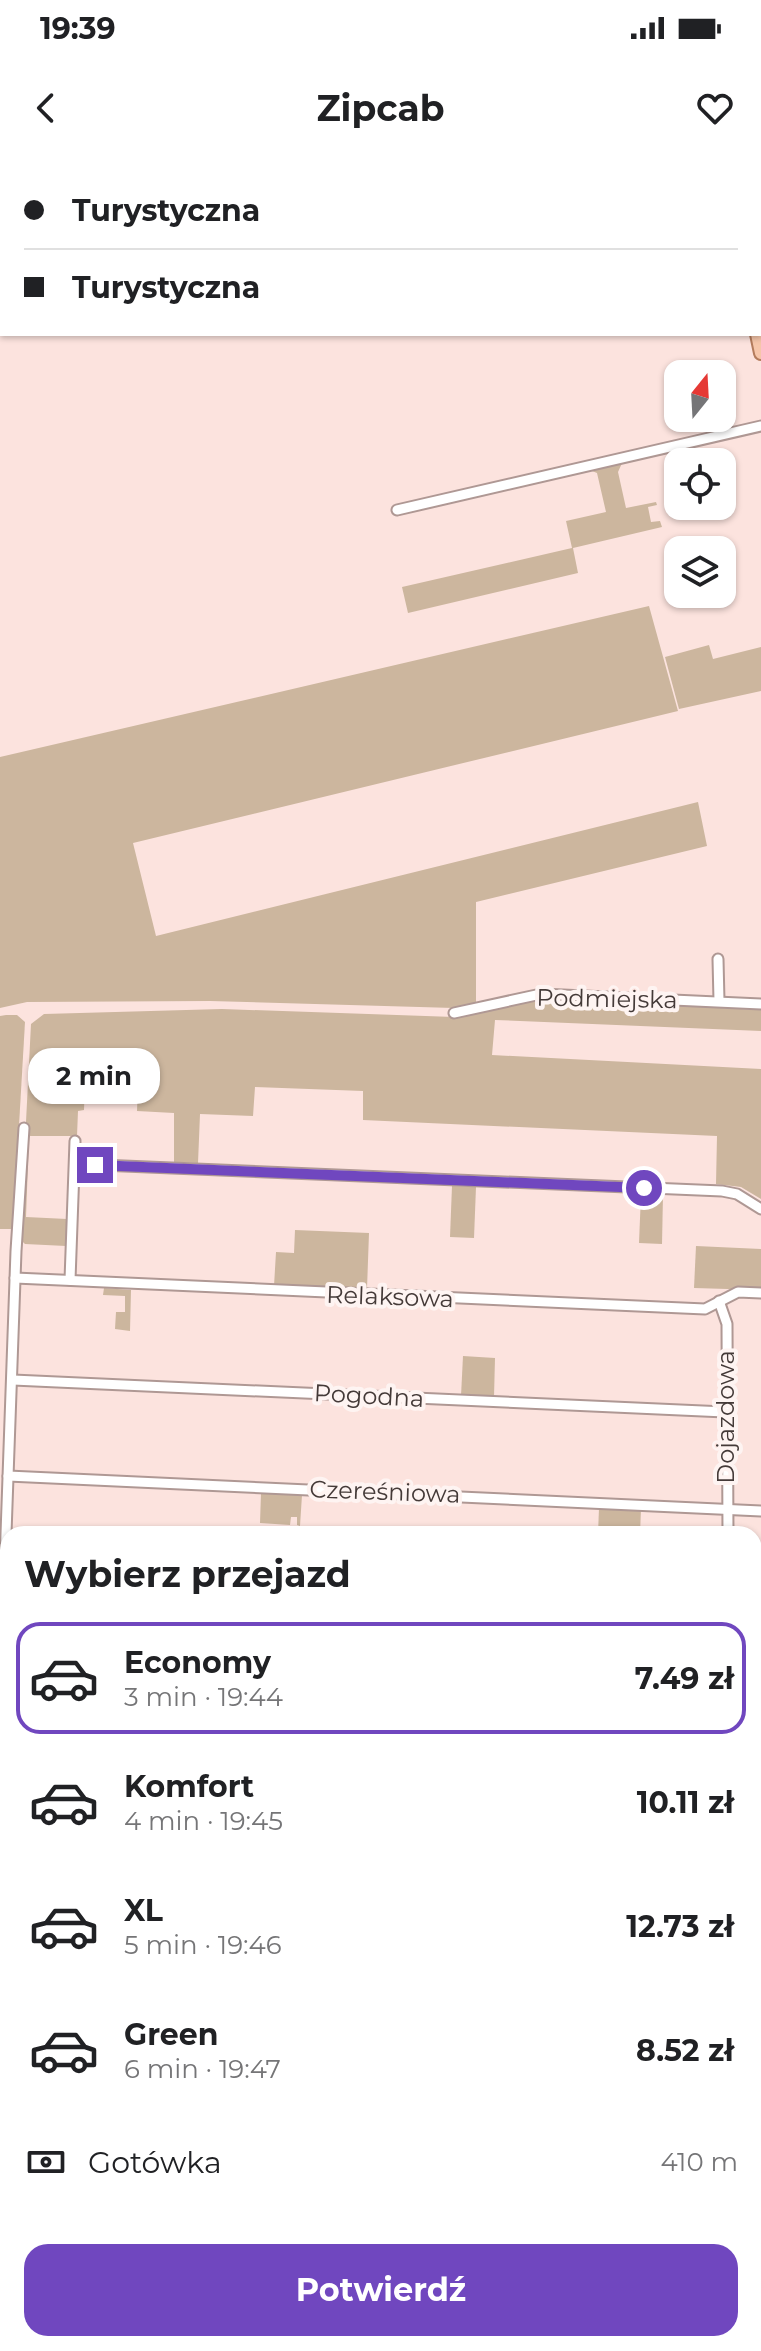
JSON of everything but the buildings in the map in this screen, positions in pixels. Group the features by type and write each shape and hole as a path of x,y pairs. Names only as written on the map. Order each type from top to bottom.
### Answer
{"street":[{"path":"397,510 761,426"},
{"path":"718,959 719,1001"},
{"name":"Podmiejska","path":"454,1013 541,994 761,1004"},
{"path":"6,1526 24,1128"},
{"path":"70,1280 75,1141"},
{"path":"76,1164 722,1191 737,1194 761,1209"},
{"name":"Relaksowa","path":"15,1278 705,1309 738,1292 761,1293"},
{"name":"Dojazdowa","path":"719,1301 727,1324 727,1526"},
{"name":"Pogodna","path":"13,1380 725,1412"},
{"path":"0,1436 12,1427"},
{"path":"0,1456 8,1471"},
{"name":"Czereśniowa","path":"8,1471 726,1506 761,1511"}],"shaded area":[{"path":"623,461 618,472 626,508 656,502 657,505 648,507 651,522 660,521 662,527 573,548 578,573 408,613 402,587 572,548 566,521 606,512 597,473 587,469"},
{"path":"649,606 678,711 133,843 156,936 698,802 707,846 476,902 476,1003 454,1008 210,1001 27,1002 0,1008 0,757"},
{"path":"709,645 713,659 761,647 761,691 679,709 665,657"},
{"path":"543,999 761,1010 761,1031 495,1020 492,1055 761,1069 761,1199 741,1187 716,1184 717,1136 363,1120 363,1091 255,1087 253,1116 200,1114 198,1163 174,1162 174,1113 137,1111 138,1082 85,1080 84,1110 78,1111 77,1136 29,1136 26,1217 67,1219 66,1246 25,1244 20,1239 31,1024 44,1014 222,1009 454,1017"},
{"path":"17,1015 25,1022 13,1229 0,1229 0,1016"},
{"path":"452,1186 476,1187 474,1238 450,1237"},
{"path":"641,1194 663,1195 662,1244 639,1243"},
{"path":"295,1230 369,1233 367,1289 274,1286 276,1252 294,1253"},
{"path":"696,1246 761,1249 761,1290 694,1288"},
{"path":"104,1288 131,1290 130,1331 115,1329 116,1312 125,1312 125,1296 103,1295"},
{"path":"463,1356 495,1358 494,1397 461,1396"},
{"path":"261,1493 302,1495 300,1526 297,1525 297,1517 291,1517 290,1525 260,1523"},
{"path":"599,1508 641,1509 640,1526 598,1526"}],"route":[{"path":"95,1165 644,1188"}]}
